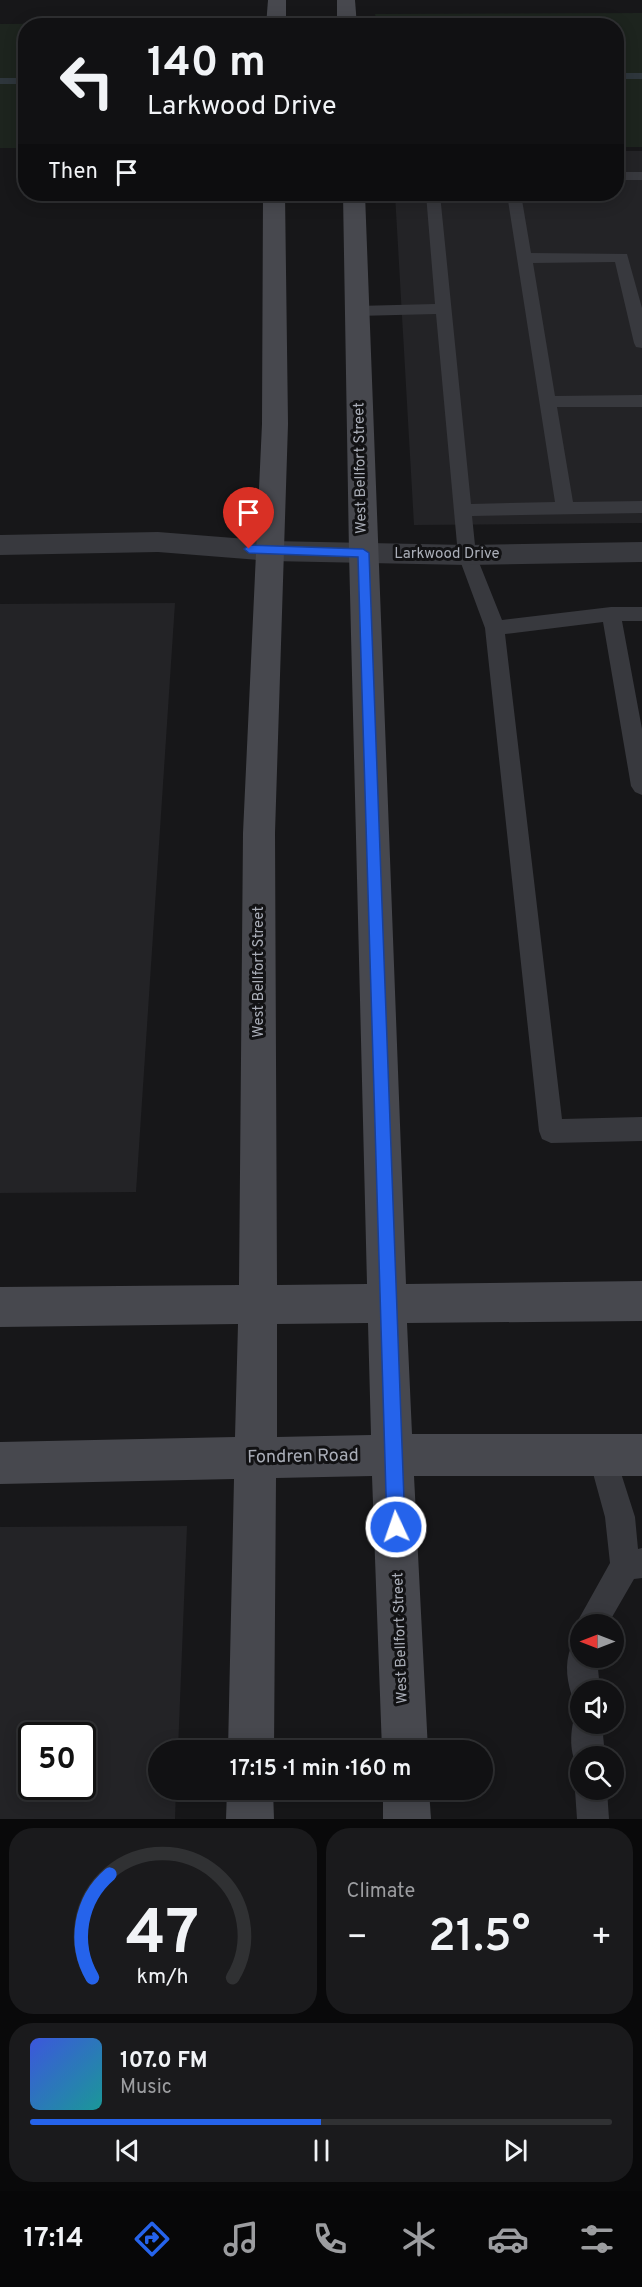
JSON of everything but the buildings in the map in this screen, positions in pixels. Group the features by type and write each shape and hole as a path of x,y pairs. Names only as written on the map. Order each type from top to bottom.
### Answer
{"main road":[{"path":"276,18 277,0"},
{"path":"346,0 347,18"},
{"name":"West Bellfort Street","path":"251,1740 257,1458 259,833 270,551 276,309 274,201"},
{"name":"West Bellfort Street","path":"354,201 392,1455 405,1740"},
{"path":"0,1307 642,1301"},
{"name":"Fondren Road","path":"0,1463 392,1455 642,1455"},
{"path":"250,1800 250,1819"},
{"path":"406,1800 407,1819"}],"street":[{"name":"Larkwood Drive","path":"0,545 158,542 270,551 467,555 642,552"}],"lane":[{"path":"624,176 642,176"},
{"path":"434,201 467,555 495,628 551,1131 642,1129"},
{"path":"515,201 565,509"},
{"path":"525,258 622,257 642,343"},
{"path":"357,311 443,309"},
{"path":"548,402 642,401"},
{"path":"463,510 642,507"},
{"path":"495,628 611,614 642,614"},
{"path":"611,614 636,719 642,786"},
{"path":"598,1614 634,1564 602,1455"},
{"path":"592,1800 593,1819"}],"shaded area":[{"path":"642,13 642,147 624,147 624,18 376,18 375,14"},
{"path":"0,24 18,24 18,148 0,148"},
{"path":"624,151 642,151 642,523 414,525 395,201 624,201"},
{"path":"175,603 136,1192 0,1193 0,604"},
{"path":"187,1526 178,1740 148,1740 148,1800 176,1800 175,1819 0,1819 0,1527"}],"waterway":[{"path":"624,76 642,76"},
{"path":"0,81 18,81"}],"route":[{"path":"249,549 363,553 396,1527"}]}
